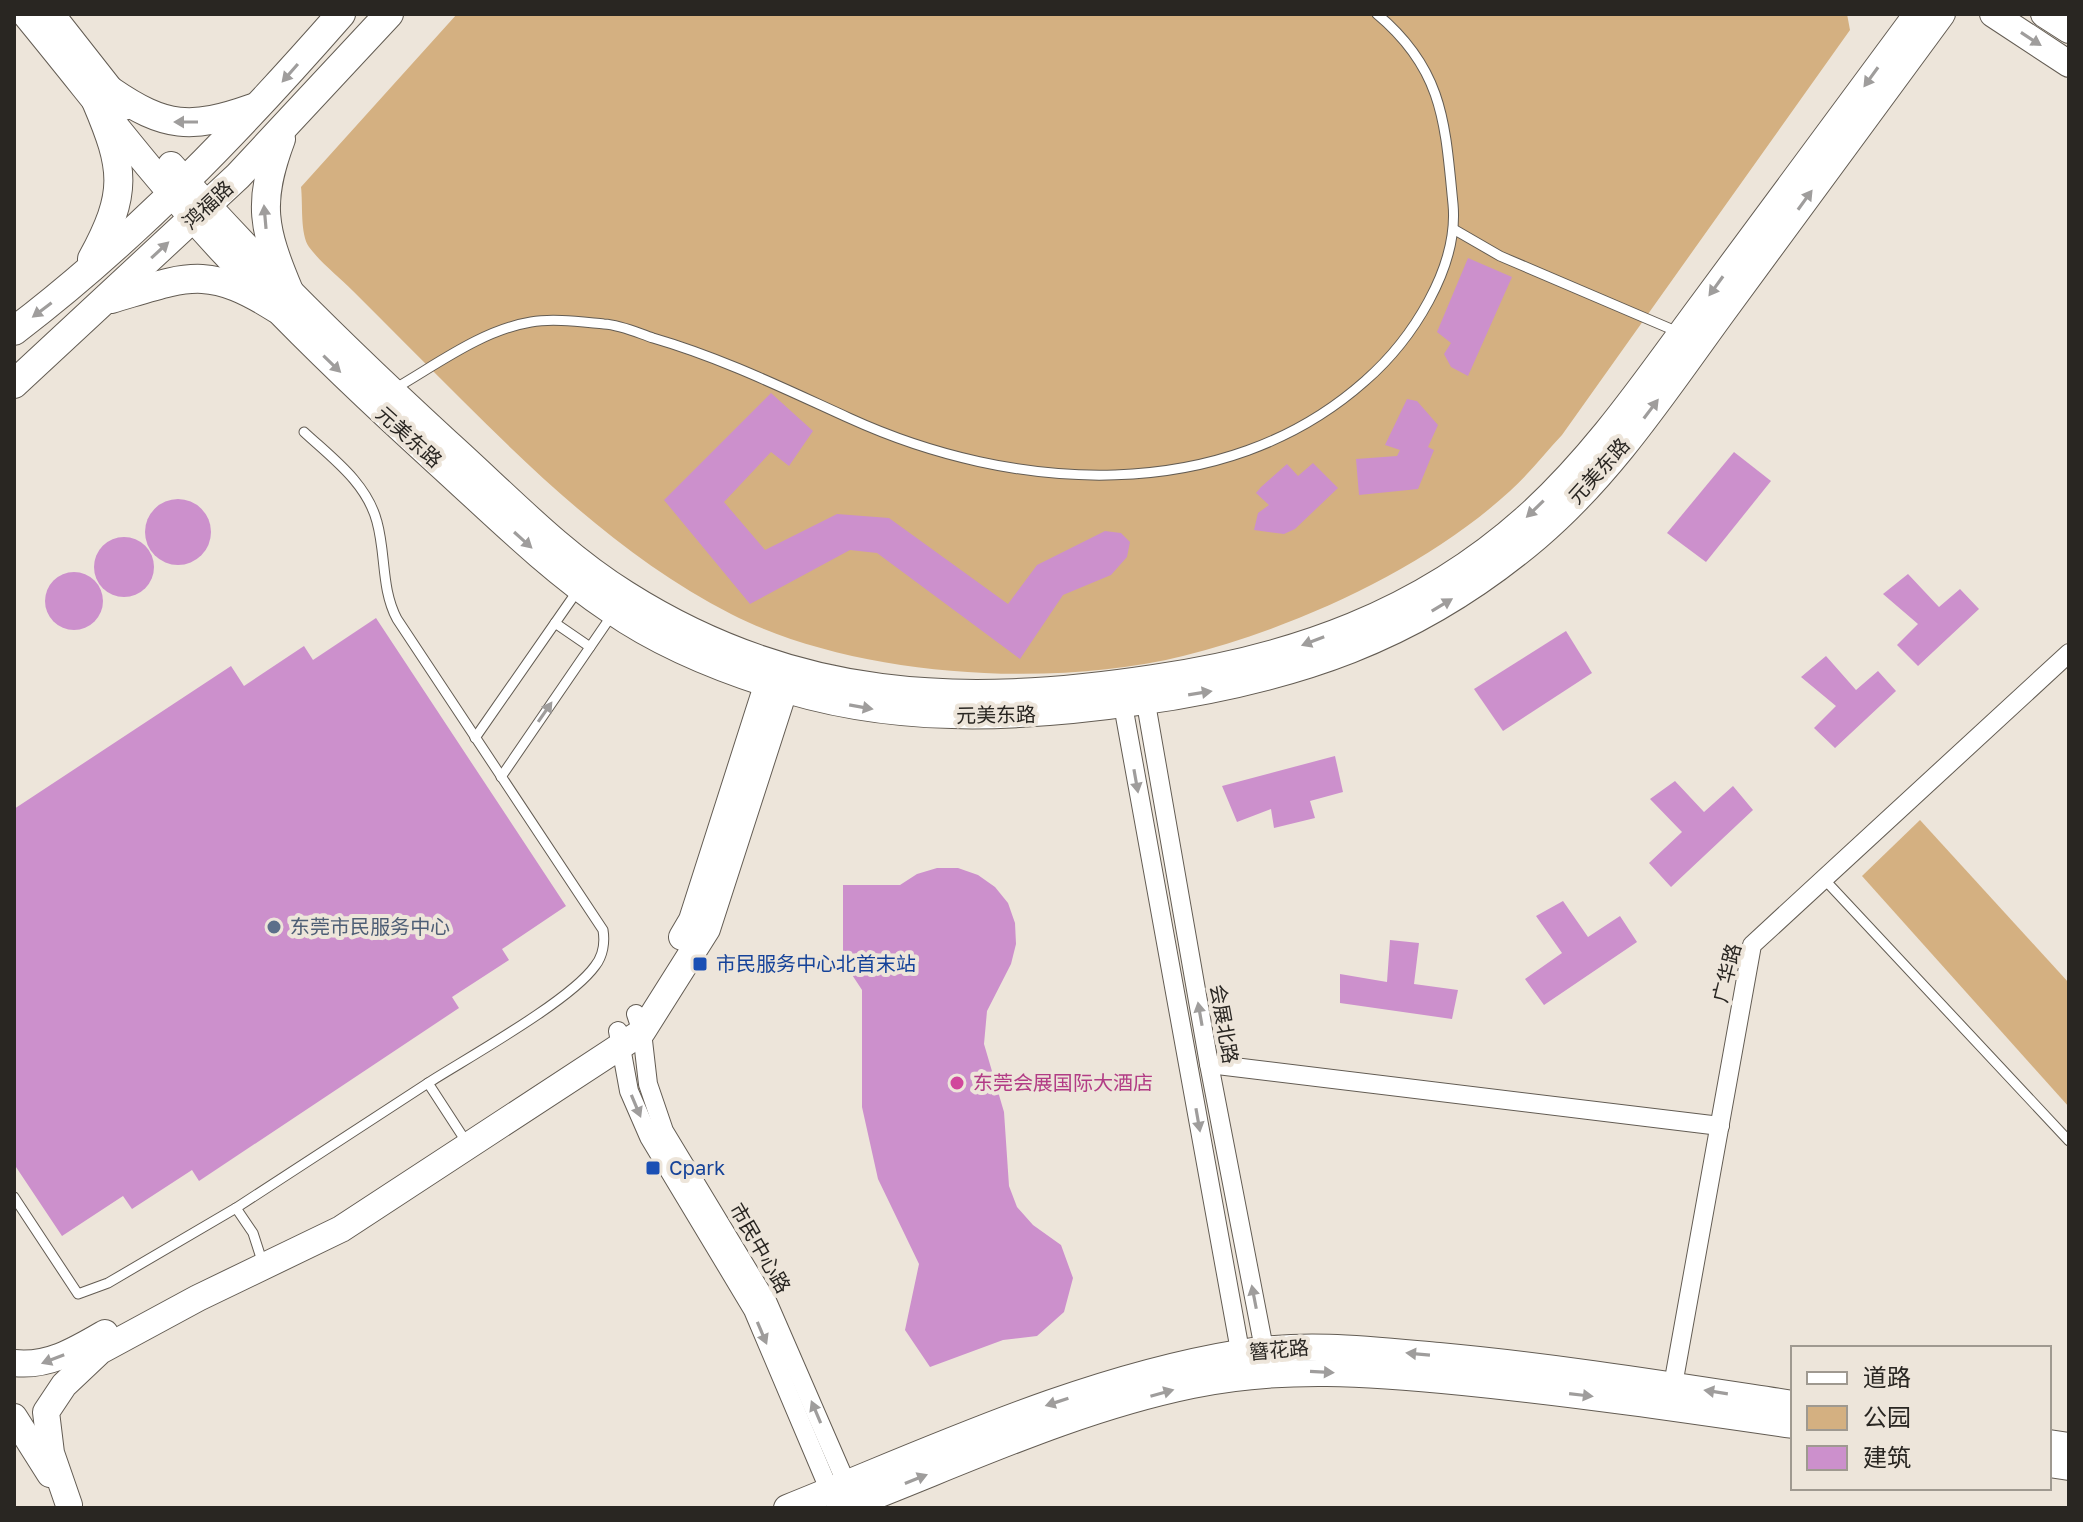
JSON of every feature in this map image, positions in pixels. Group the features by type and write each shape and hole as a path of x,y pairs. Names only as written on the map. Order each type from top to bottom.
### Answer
{"main road":[{"name":"鸿福路","path":"14,331 74,285 178,186 261,105 341,14"},
{"name":"鸿福路","path":"14,384 200,212 285,127 389,14"},
{"path":"104,96 181,125 219,120 261,105"},
{"path":"74,285 111,224 120,189 117,149 104,96"},
{"path":"283,300 264,221 264,196 270,168 285,127"},
{"path":"103,302 177,281 199,279 222,280 283,300"}],"street":[{"name":"元美东路","path":"25,14 104,96 200,212 378,408 580,587 614,613 667,641 889,712 1017,717 1285,653 1391,609 1437,583 1525,519 1594,448 1917,14"},
{"name":"元美东路","path":"51,14 104,96"},
{"name":"元美东路","path":"1132,692 1220,690 1291,673 1350,650 1448,602 1539,535 1610,462 1649,413 1942,14"},
{"path":"1993,14 2069,64"},
{"path":"2044,14 2069,30"},
{"name":"元美东路","path":"283,300 391,391 556,541 611,584 664,617 779,677"},
{"name":"广华路","path":"1673,1385 1752,945 2068,655"},
{"path":"14,1363 35,1365 78,1349 162,1299 341,1229 465,1140 630,1031 707,929 779,677"},
{"name":"会展北路","path":"1132,692 1209,1064 1254,1363"},
{"path":"1132,692 1254,1363"},
{"name":"市民中心路","path":"630,1031 664,1131 768,1303 843,1499"},
{"path":"1209,1064 1720,1126"},
{"path":"70,1506 51,1453 46,1412 64,1385 100,1351 262,1260"},
{"name":"簪花路","path":"1254,1363 1310,1346 1424,1354 1673,1385 1791,1404"},
{"name":"簪花路","path":"787,1508 843,1499 1010,1417 1171,1368 1254,1363 1322,1372 1493,1385 1791,1425"},
{"path":"14,1417 70,1506"}],"lane":[{"path":"391,391 483,338 532,322 608,324 701,354 787,387 850,419 954,454 1033,472 1157,475 1275,441 1334,409 1384,365 1419,315 1439,276 1455,230 1449,147 1440,104 1427,74 1377,14"},
{"path":"1455,230 1500,256 1681,334"},
{"path":"14,1197 78,1294 108,1283 236,1208 563,995 597,964 605,940 603,930 390,607 372,507 348,474 304,432"},
{"path":"475,738 580,587"},
{"path":"501,777 614,613"},
{"path":"555,623 590,647"},
{"path":"1824,879 2069,1141"},
{"path":"428,1083 465,1140"},
{"path":"236,1208 253,1233 262,1260"}],"green space":[{"path":"457,14 1847,14 1850,30 1562,435 1517,484 1476,519 1439,546 1357,592 1226,644 1130,666 1014,674 893,664 835,652 780,635 693,593 622,545 555,489 314,253 304,235 301,187"},
{"path":"1920,820 2069,983 2069,1107 1862,876"}],"building":[{"path":"1468,258 1512,277 1468,376 1451,367 1444,354 1451,343 1437,332"},
{"path":"771,393 813,431 789,466 771,452 724,502 765,550 837,514 889,518 1008,604 1037,565 1105,531 1121,533 1130,542 1127,557 1111,575 1063,595 1020,659 877,553 850,550 750,604 664,500"},
{"path":"1407,399 1417,401 1438,425 1428,447 1434,450 1418,489 1359,495 1356,459 1397,456 1400,450 1385,445"},
{"path":"1734,452 1771,481 1706,562 1667,533"},
{"path":"1313,463 1338,488 1295,529 1284,534 1254,530 1258,513 1269,505 1256,493 1261,487 1287,464 1298,476"},
{"path":"178,499 191,502 201,509 208,519 211,532 208,545 201,555 191,562 178,565 165,562 155,555 148,545 145,532 148,519 155,509 165,502"},
{"path":"124,537 146,545 154,567 146,589 124,597 102,589 94,567 102,545"},
{"path":"74,572 94,581 103,601 94,621 74,630 54,621 45,601 54,581"},
{"path":"1908,574 1939,607 1960,589 1979,609 1918,666 1897,645 1918,624 1883,594"},
{"name":"东莞市民服务中心","path":"376,618 566,906 502,949 509,960 452,997 459,1008 199,1181 192,1170 132,1209 123,1196 62,1236 14,1164 14,809 231,666 244,686 304,646 313,660"},
{"path":"1566,631 1592,673 1503,731 1474,689"},
{"path":"1826,656 1856,690 1878,671 1896,691 1835,748 1814,728 1836,706 1801,677"},
{"path":"1335,756 1343,792 1310,801 1315,818 1274,828 1271,809 1237,822 1222,786"},
{"path":"1675,781 1704,812 1733,786 1753,810 1671,887 1649,863 1682,832 1650,799"},
{"path":"937,868 958,868 978,875 995,887 1008,903 1015,923 1016,944 1011,964 987,1011 984,1044 1004,1112 1009,1186 1017,1207 1033,1225 1061,1245 1073,1278 1064,1312 1037,1336 1003,1340 930,1367 905,1330 919,1264 878,1179 862,1107 862,990 843,961 843,885 900,885 917,874"},
{"path":"1563,901 1588,937 1620,916 1637,942 1544,1005 1525,979 1562,953 1536,916"},
{"path":"1390,940 1419,943 1414,984 1458,990 1452,1019 1340,1003 1340,974 1387,982"}],"place":[{"name":"东莞市民服务中心","path":"274,927"},
{"name":"市民服务中心北首末站","path":"700,964"},
{"name":"东莞会展国际大酒店","path":"957,1083"},
{"name":"Cpark","path":"653,1168"}]}
